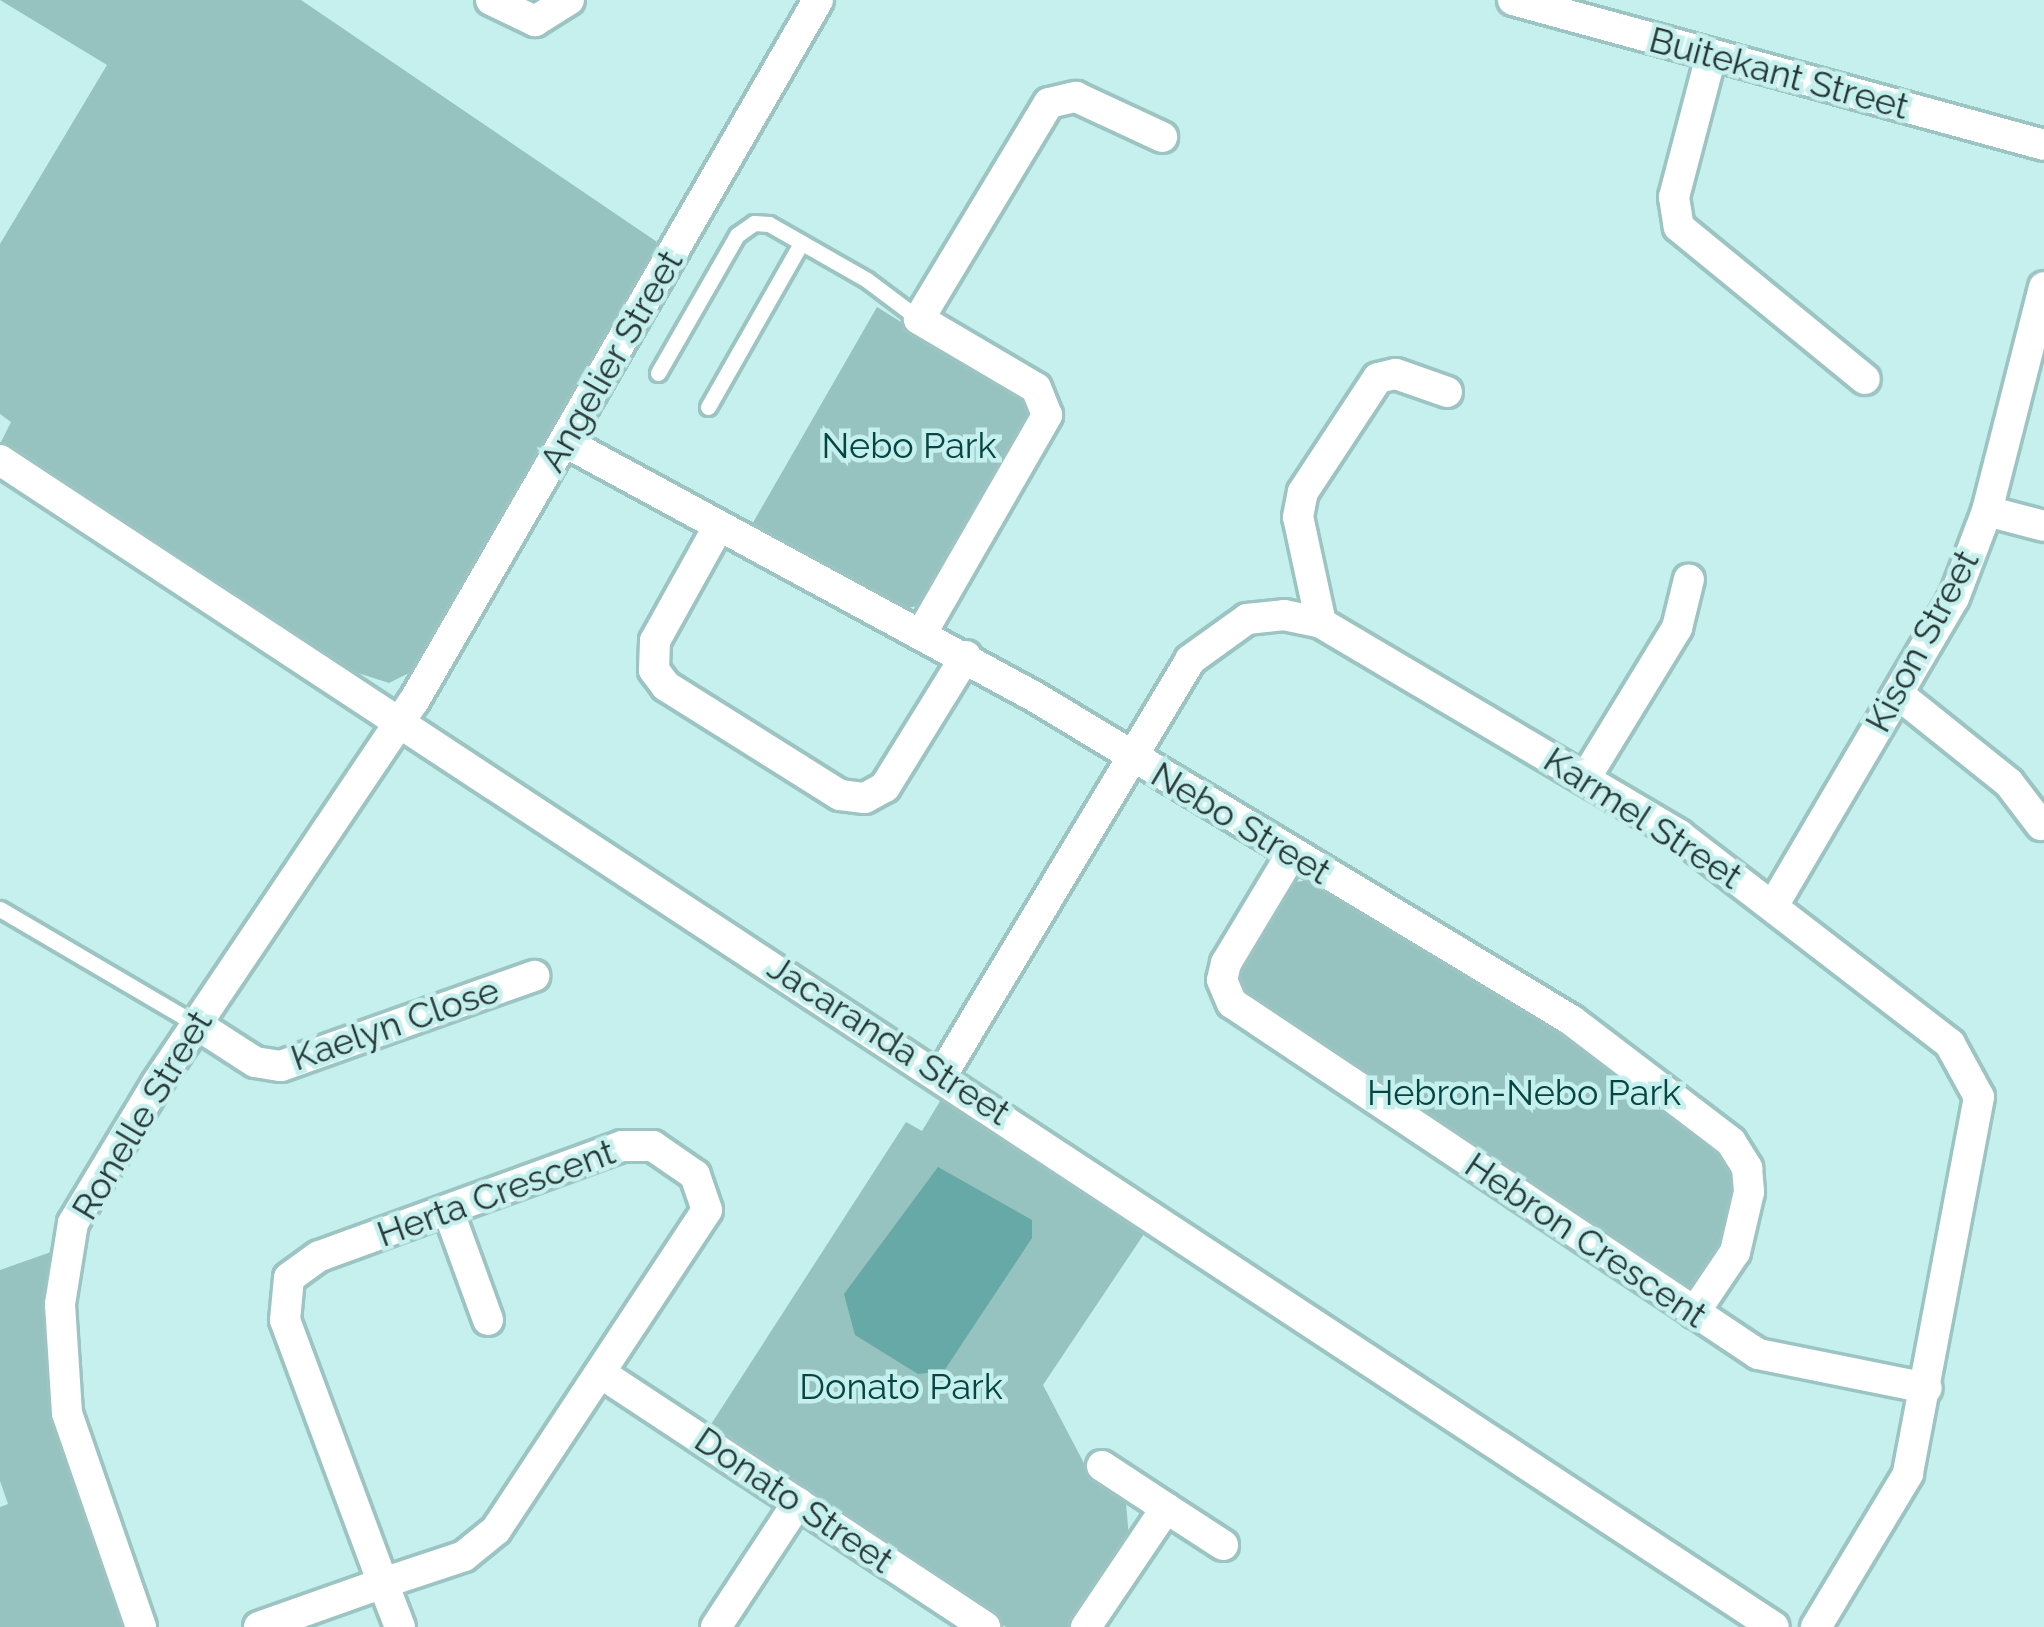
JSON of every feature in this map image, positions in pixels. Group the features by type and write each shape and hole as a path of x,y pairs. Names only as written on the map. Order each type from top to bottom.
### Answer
{"street":[{"path":"491,0 535,21 568,0"},
{"name":"Angelier Street","path":"400,719 818,0"},
{"name":"Buitekant Street","path":"1531,2 1711,56 2044,145"},
{"path":"1711,56 1674,197 1679,227 1865,379"},
{"path":"923,631 1047,415 1036,388 919,319 1048,103 1076,97 1162,137"},
{"name":"Kison Street","path":"1773,906 1954,598 1988,511 2044,287"},
{"path":"1321,623 1299,525 1304,492 1378,378 1396,374 1447,392"},
{"name":"Nebo Street","path":"565,442 717,529 923,631 1570,1020 1738,1150 1749,1192 1735,1252 1694,1313"},
{"name":"Jacaranda Street","path":"0,460 942,1075 1774,1627"},
{"path":"1988,511 2044,526"},
{"path":"717,529 655,641 654,670 666,686 841,794 865,798 885,787 966,656"},
{"path":"1586,777 1676,628 1689,579"},
{"name":"Karmel Street","path":"942,1075 1190,660 1216,635 1265,616 1321,623 1586,777 1773,906 1950,1044 1976,1084 1979,1109 1927,1388 1898,1502 1816,1627"},
{"path":"1898,694 2009,783 2041,825"},
{"name":"Ronelle Street","path":"141,1627 70,1429 60,1297 80,1207 400,719"},
{"name":"Hebron Crescent","path":"1291,855 1226,962 1222,980 1232,1003 1766,1358 1927,1388"},
{"name":"Kaelyn Close","path":"196,1024 255,1062 281,1066 533,976"},
{"name":"Herta Crescent","path":"259,1627 383,1583 487,1540 602,1374 707,1210 695,1175 639,1144 303,1264 282,1305 383,1583"},
{"path":"448,1210 488,1320"},
{"name":"Donato Street","path":"602,1374 975,1624"},
{"path":"1102,1466 1223,1545"},
{"path":"716,1627 798,1502"},
{"path":"1086,1627 1166,1508"},
{"path":"383,1583 400,1627"}],"lane":[{"path":"658,373 741,230 769,224 919,319"},
{"path":"708,407 801,243"},
{"path":"0,910 196,1024"}],"green space":[{"path":"0,0 301,0 660,244 417,669 389,683 358,673 0,444 11,422 0,414 0,244 107,65"},
{"name":"Nebo Park","path":"877,307 1036,406 923,604 905,609 747,533"},
{"name":"Hebron-Nebo Park","path":"1309,880 1563,1026 1724,1149 1737,1170 1727,1242 1699,1284 1681,1287 1240,996 1234,971 1290,883"},
{"name":"Donato Park","path":"945,1093 1148,1228 1043,1385 1087,1469 1126,1503 1129,1538 1072,1627 1006,1627 708,1429 906,1122 922,1131"},
{"path":"51,1252 46,1343 57,1430 126,1627 0,1627 0,1507 8,1504 0,1481 0,1270"}],"shaded area":[{"path":"938,1167 1032,1220 1032,1238 944,1371 918,1374 855,1335 844,1294"}]}
